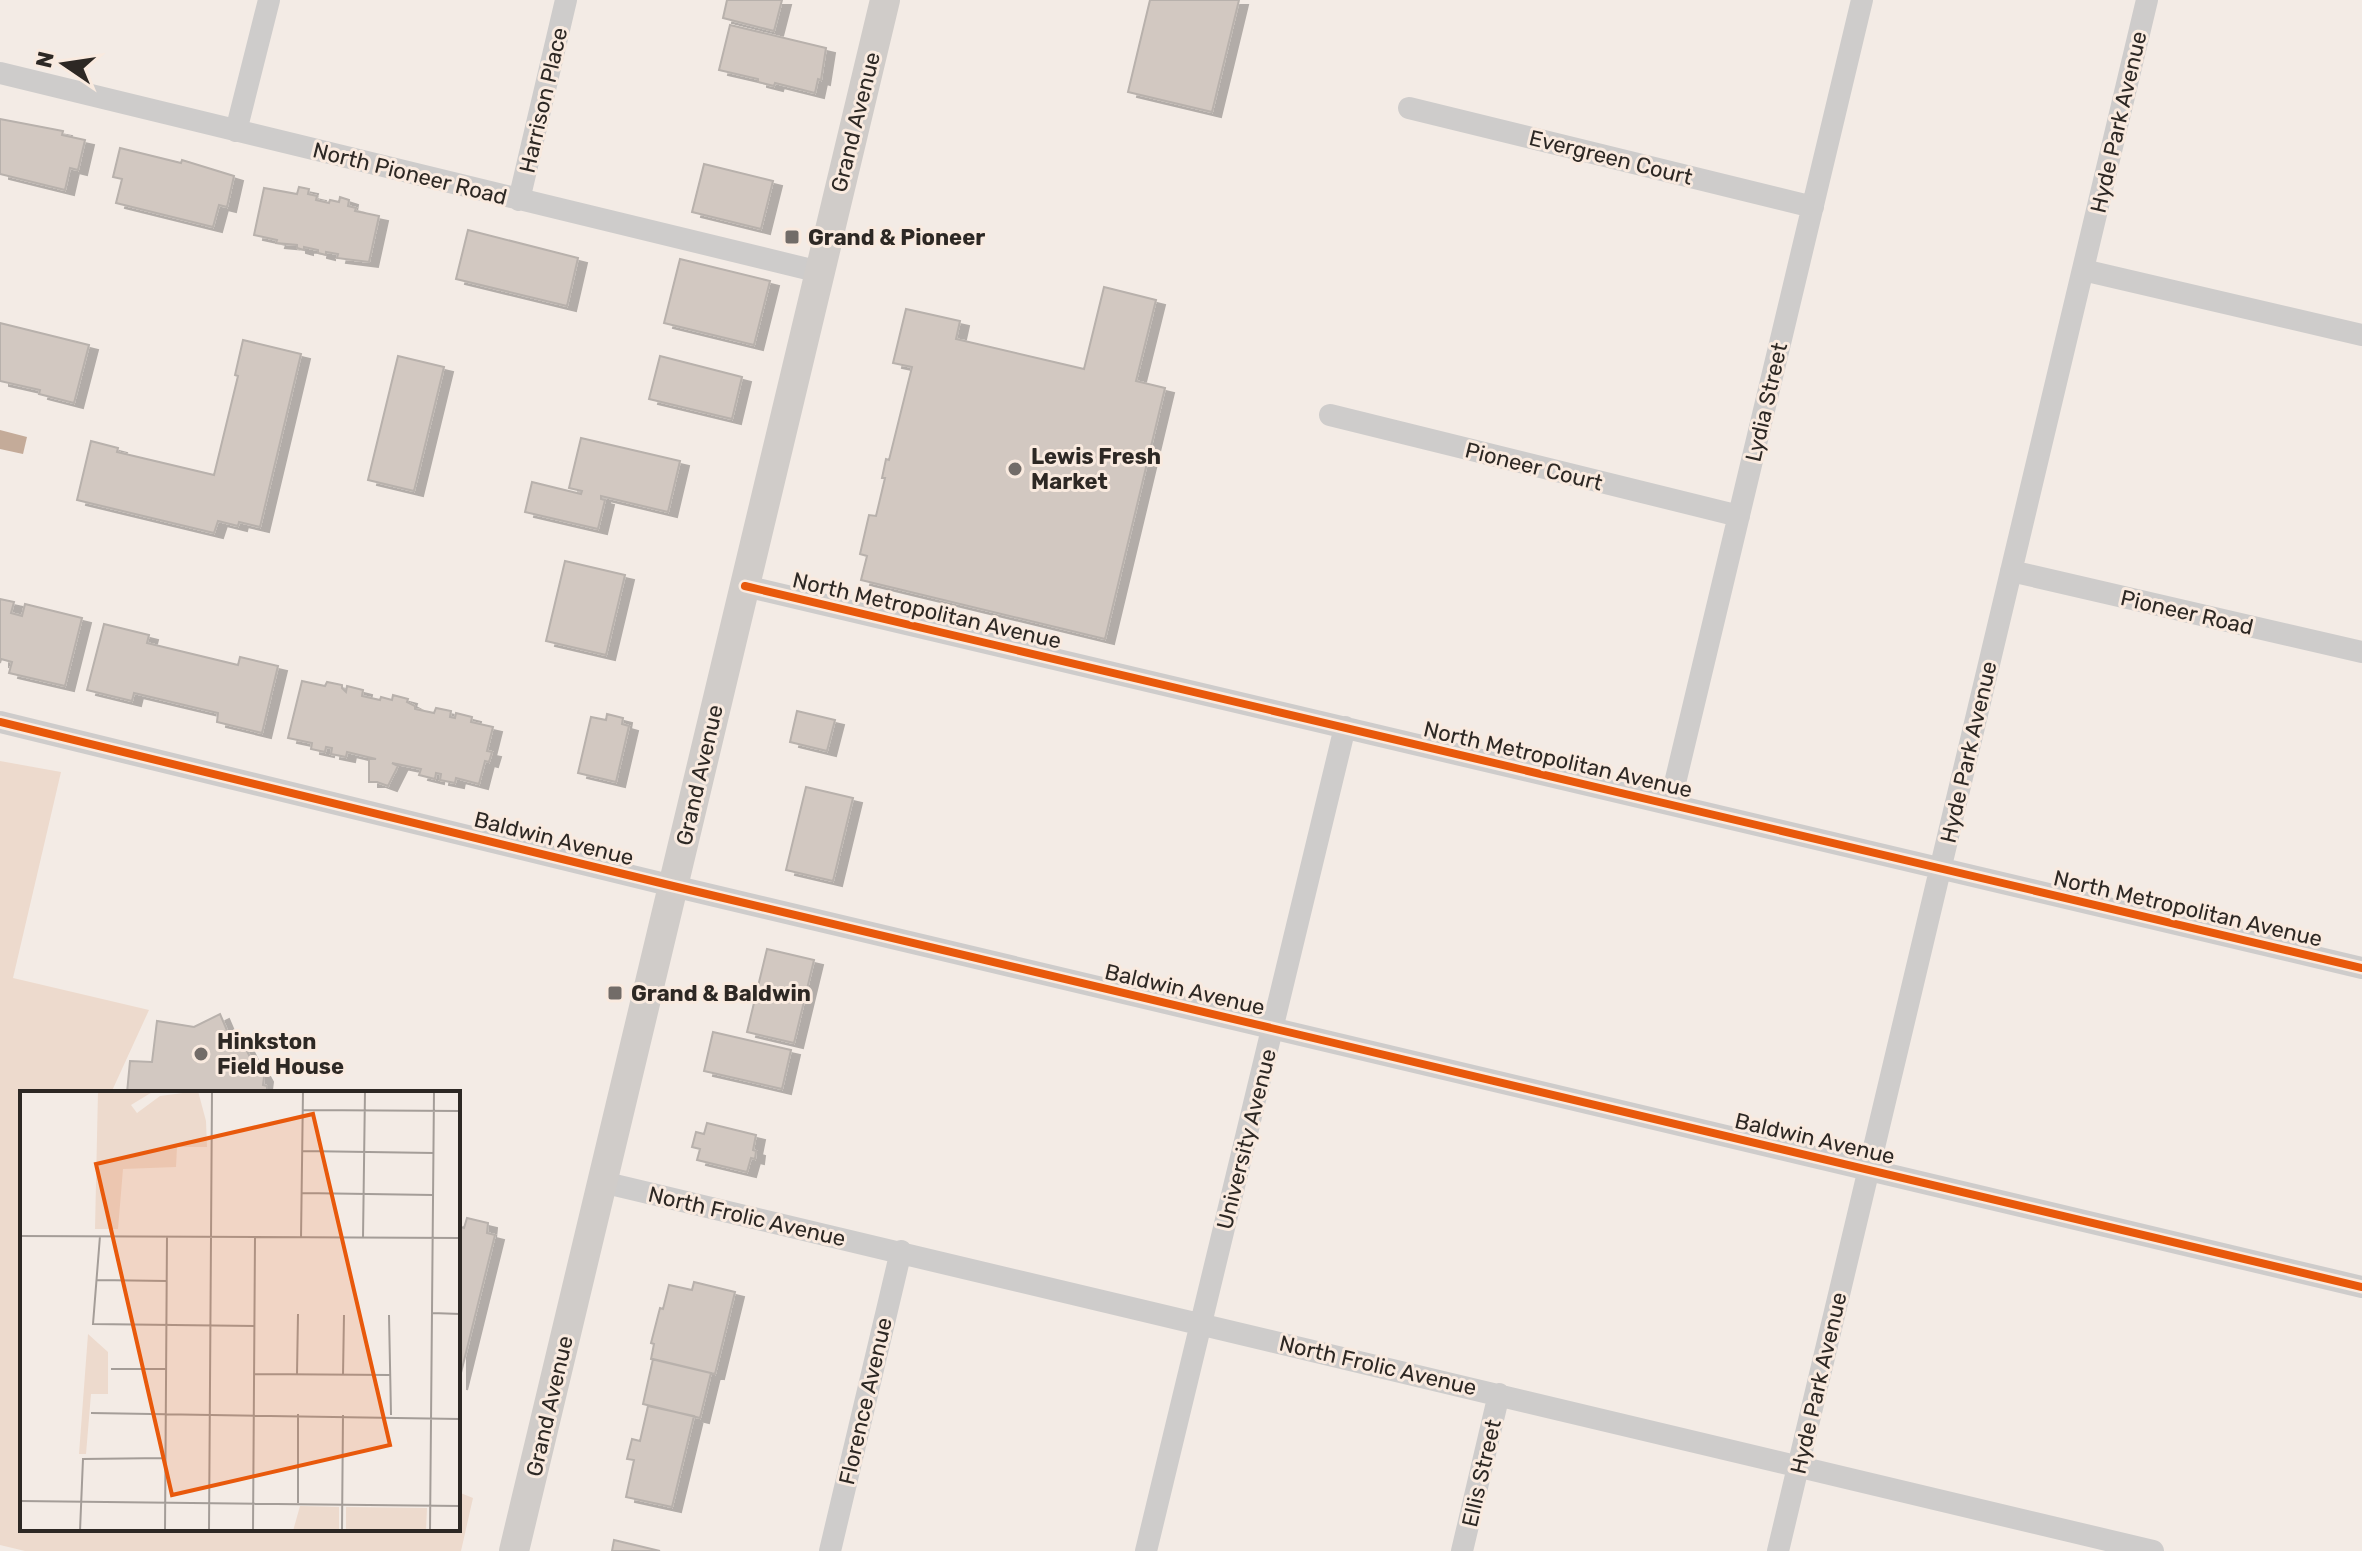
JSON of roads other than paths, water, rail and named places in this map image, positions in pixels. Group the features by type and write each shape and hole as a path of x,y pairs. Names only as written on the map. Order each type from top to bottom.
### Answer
{"main road":[{"name":"Grand Avenue","path":"514,1551 885,0"}],"street":[{"path":"236,131 269,0"},
{"name":"Harrison Place","path":"519,200 566,0"},
{"name":"Lydia Street","path":"1670,804 1862,0"},
{"name":"Hyde Park Avenue","path":"1778,1551 2147,0"},
{"name":"North Pioneer Road","path":"0,73 820,272"},
{"name":"Evergreen Court","path":"1409,108 1813,207"},
{"path":"2083,270 2362,335"},
{"name":"Pioneer Court","path":"1330,415 1739,516"},
{"name":"Pioneer Road","path":"2011,571 2362,652"},
{"name":"North Metropolitan Avenue","path":"745,586 2362,968"},
{"name":"Baldwin Avenue","path":"0,722 673,886 2362,1287"},
{"name":"University Avenue","path":"1146,1551 1345,727"},
{"name":"North Frolic Avenue","path":"602,1182 1798,1466 2096,1544 2153,1551"},
{"name":"Florence Avenue","path":"830,1551 901,1251"},
{"name":"Ellis Street","path":"1462,1551 1499,1394"}],"place":[{"name":"Grand & Pioneer","path":"792,237"},
{"name":"Lewis Fresh Market","path":"1015,469"},
{"name":"Grand & Baldwin","path":"615,993"},
{"name":"Hinkston Field House","path":"201,1054"}]}
